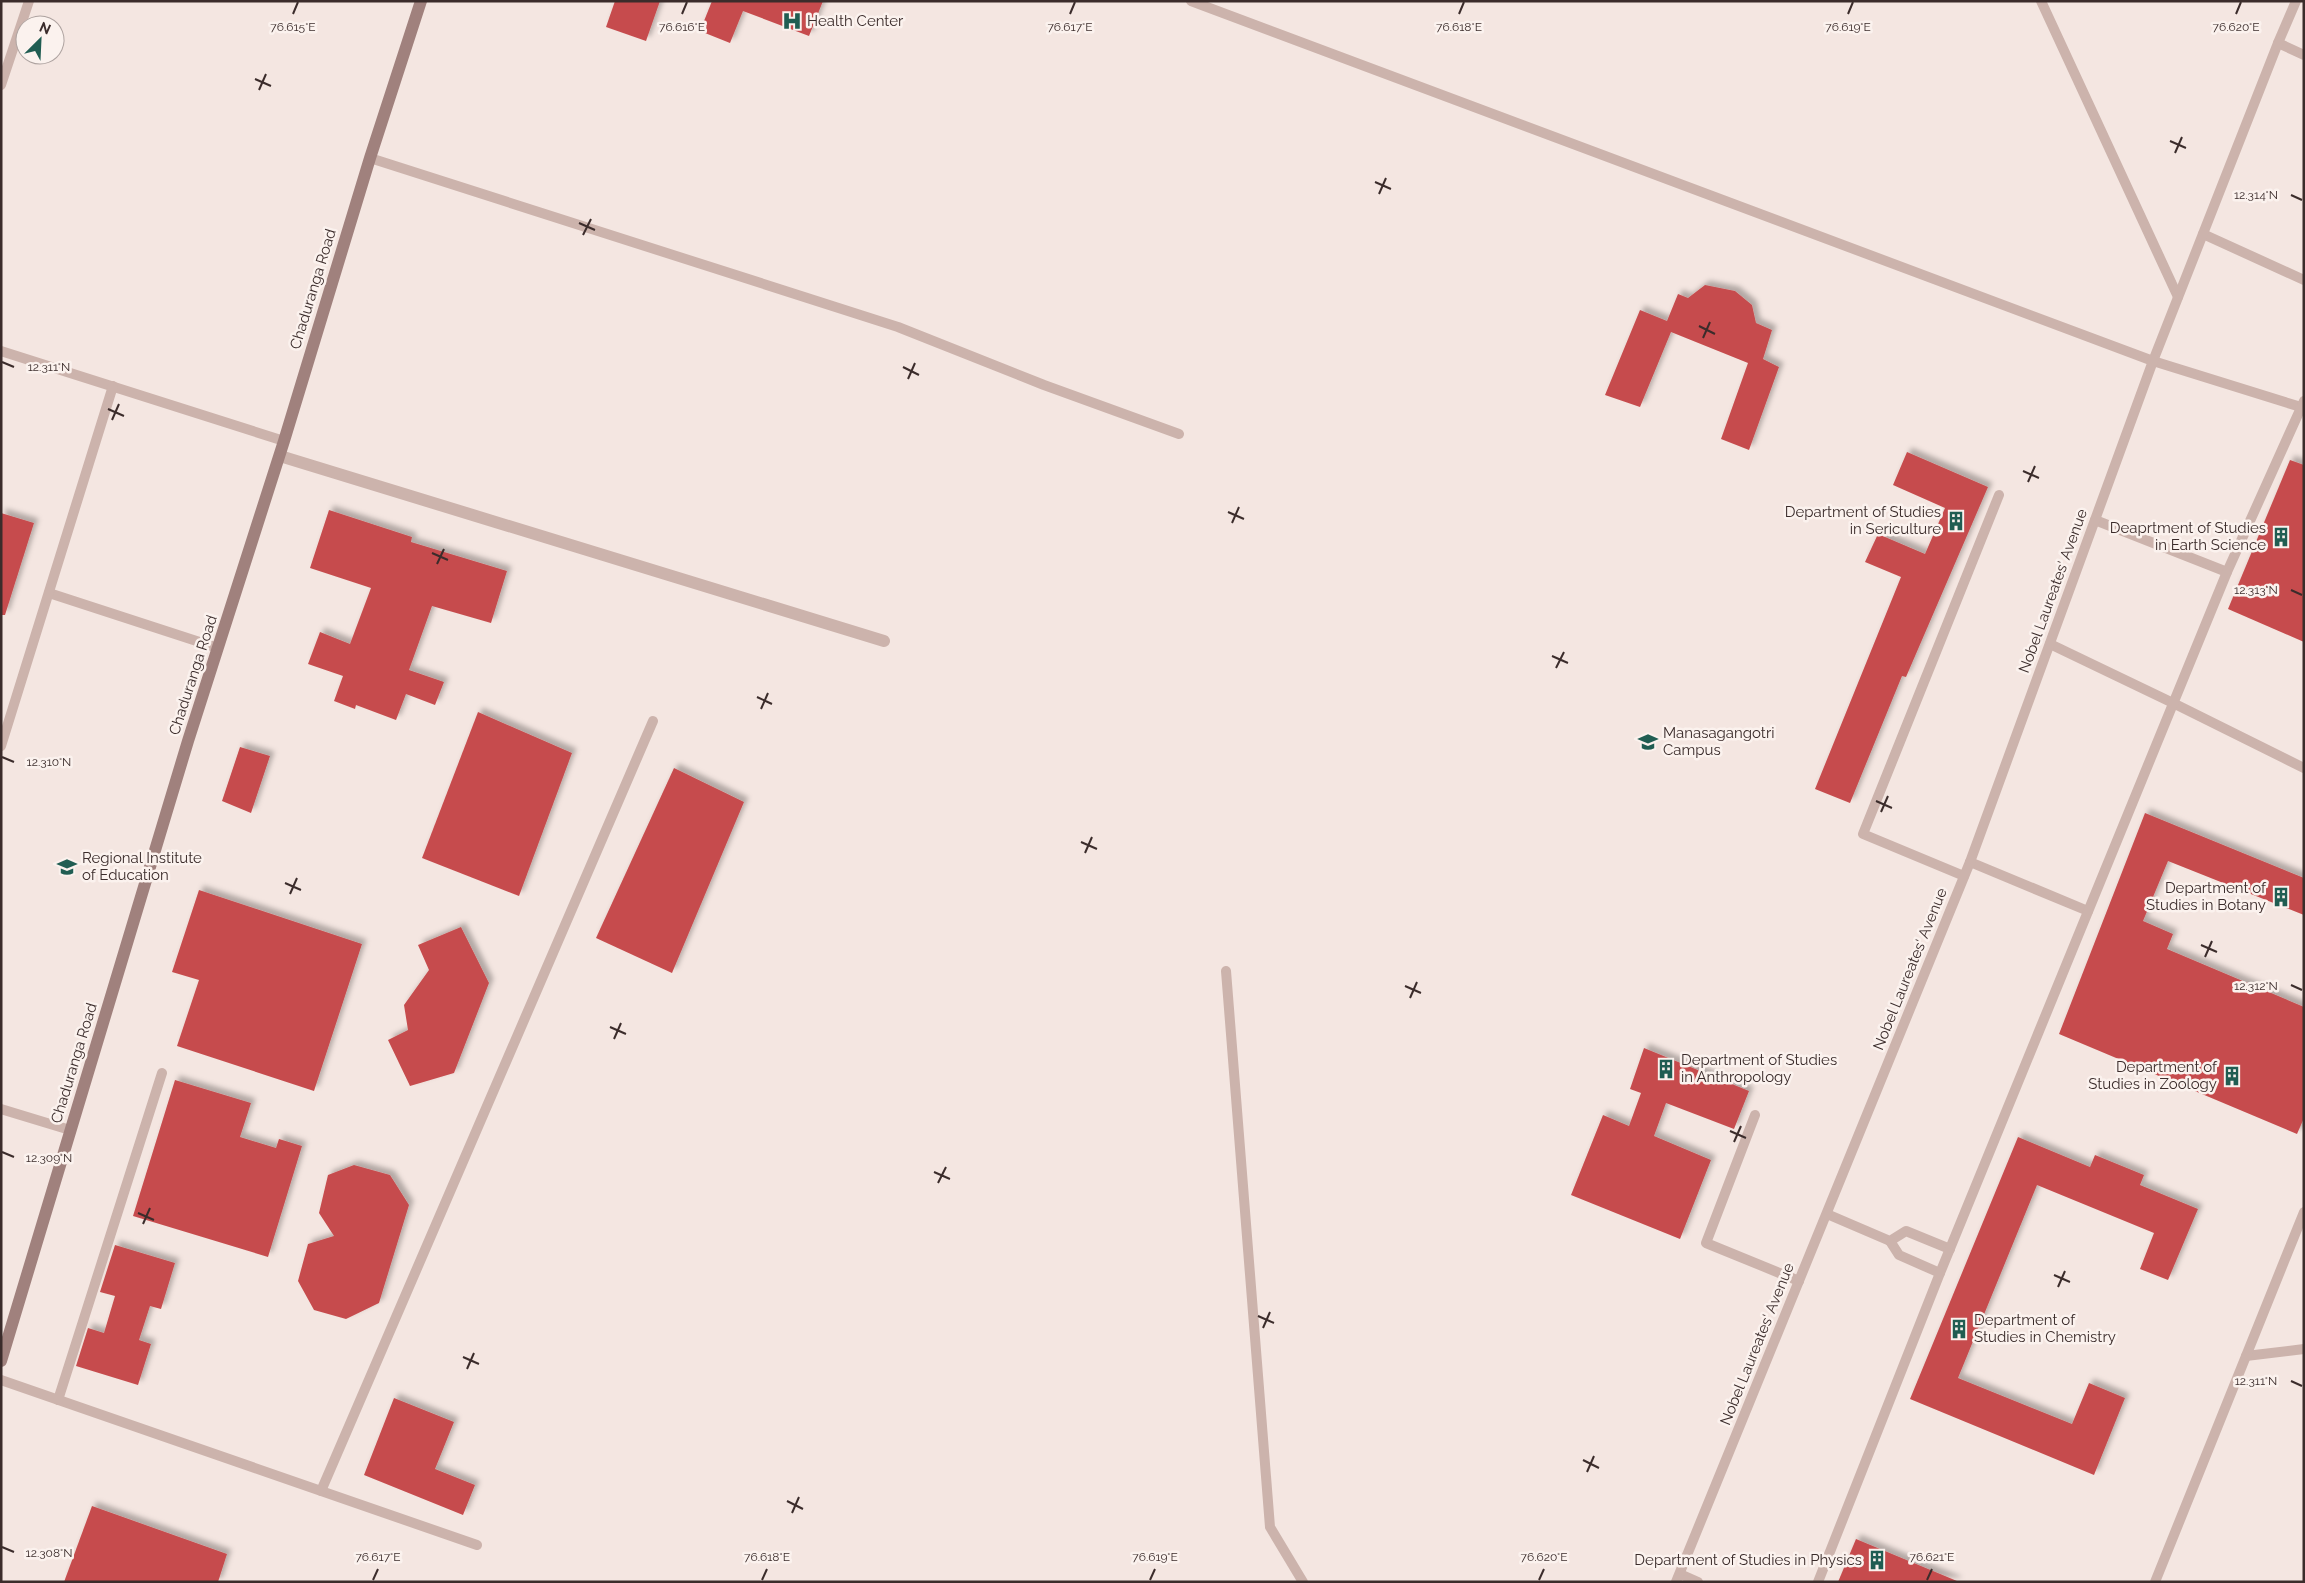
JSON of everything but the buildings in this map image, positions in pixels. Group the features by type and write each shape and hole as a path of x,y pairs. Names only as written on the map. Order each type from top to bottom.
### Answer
{"street":[{"name":"Chaduranga Road","path":"1,1361 218,648 280,456 370,158 421,1"},
{"path":"280,456 884,641"}],"lane":[{"path":"1,85 29,1"},
{"path":"1191,1 2153,361 2303,405 2226,572 1940,1273 1818,1582"},
{"path":"2041,1 2178,297"},
{"name":"Nobel Laureates' Avenue","path":"1678,1578 1970,862 2153,361 2296,1"},
{"path":"2278,43 2304,55"},
{"path":"370,158 898,327 1044,385 1179,434"},
{"path":"2202,234 2304,280"},
{"path":"1,351 284,441"},
{"path":"1,746 113,386"},
{"path":"1964,876 1862,834 1999,495"},
{"path":"2095,520 2226,572"},
{"path":"49,593 218,648"},
{"path":"2050,644 2173,702 2304,768"},
{"path":"321,1491 653,722"},
{"path":"1970,862 2088,911"},
{"path":"1226,971 1270,1527 1303,1582"},
{"path":"58,1400 162,1073"},
{"path":"1,1109 70,1130"},
{"path":"1755,1115 1706,1243 1799,1281"},
{"path":"1826,1214 1890,1241 1898,1255 1940,1273"},
{"path":"2155,1582 2303,1218"},
{"path":"1890,1241 1906,1232 1950,1249"},
{"path":"2246,1356 2304,1349"},
{"path":"1,1380 477,1545"},
{"path":"1678,1578 1698,1582"}],"place":[{"name":"Health Center","path":"792,21"},
{"name":"Department of Studies in Sericulture","path":"1956,521"},
{"name":"Deaprtment of Studies in Earth Science","path":"2281,537"},
{"name":"Manasagangotri Campus","path":"1648,742"},
{"name":"Regional Institute of Education","path":"67,867"},
{"name":"Department of Studies in Botany","path":"2281,897"},
{"name":"Department of Studies in Anthropology","path":"1666,1069"},
{"name":"Department of Studies in Zoology","path":"2232,1076"},
{"name":"Department of Studies in Chemistry","path":"1959,1329"},
{"name":"Department of Studies in Physics","path":"1877,1560"}]}
